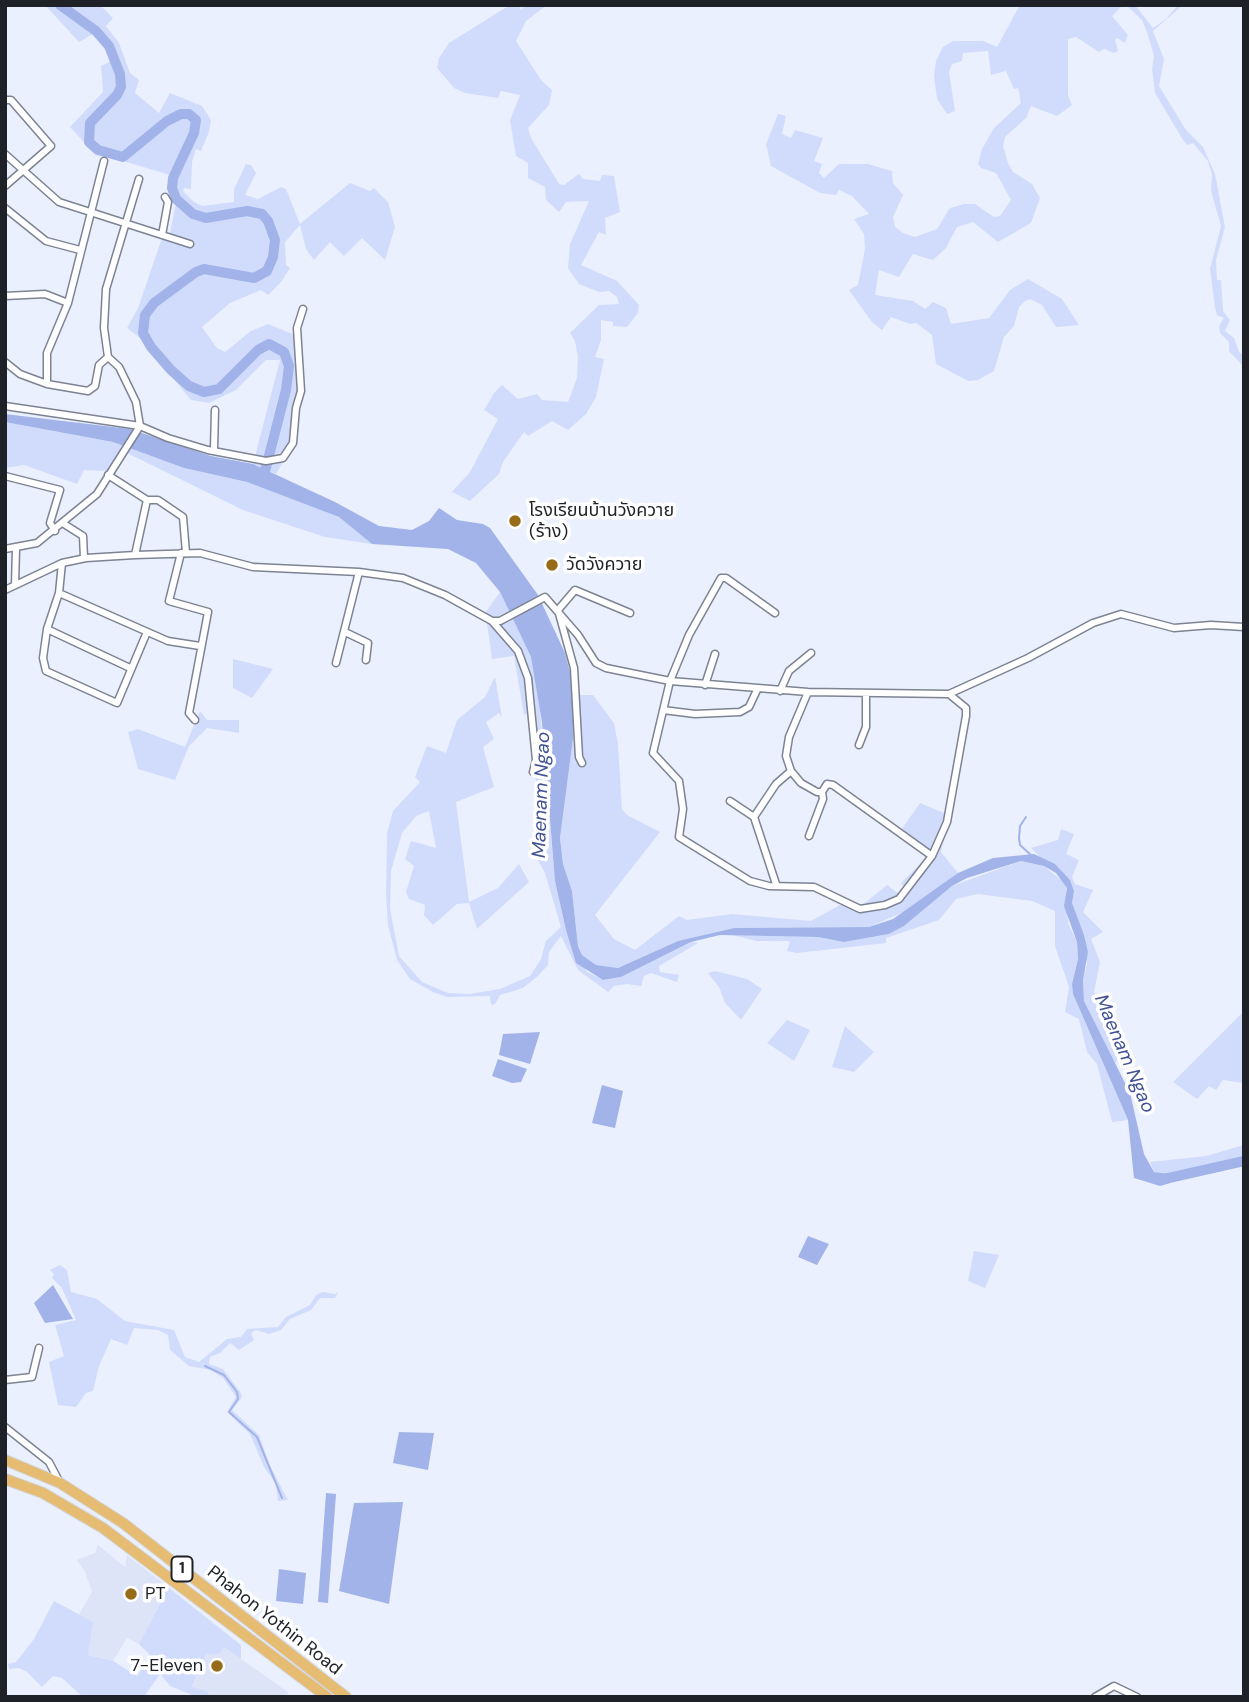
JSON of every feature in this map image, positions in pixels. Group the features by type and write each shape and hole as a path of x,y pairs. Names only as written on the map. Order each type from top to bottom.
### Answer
{"highway":[{"name":"Phahon Yothin Road","path":"5,1460 60,1482 123,1523 346,1697"},
{"name":"Phahon Yothin Road","path":"5,1479 43,1493 103,1528 327,1697"}],"street":[{"path":"5,100 11,100 51,146 5,186"},
{"path":"5,154 22,172 59,202 190,244"},
{"path":"47,384 47,353 68,303 104,160"},
{"path":"5,549 37,543 64,524 97,494 139,428 136,402 119,367 107,357 104,328 106,289 139,180"},
{"path":"162,235 168,202 165,197"},
{"path":"6,210 46,241 80,250"},
{"path":"5,296 45,294 68,303"},
{"path":"5,405 139,428 168,438 265,461 287,455 293,443 296,408 301,391 297,328 303,309"},
{"path":"5,362 20,374 47,384 93,390 99,365 107,357"},
{"path":"214,449 215,410"},
{"path":"108,475 147,500 162,501 183,517 184,553 169,601 208,612 189,713 195,720"},
{"path":"5,476 60,489 50,523 55,531"},
{"path":"135,555 147,500"},
{"path":"64,524 83,536 84,558"},
{"path":"15,586 16,549"},
{"path":"5,590 62,563 84,558 184,553 200,553 253,567 359,572 403,578 445,595 492,621 518,651 528,678 537,760 533,772"},
{"path":"62,563 59,593 47,629 43,658 46,671 117,702 147,632"},
{"path":"336,663 359,572"},
{"path":"775,613 726,578 721,578 689,635 670,681 653,753 679,781 683,809 679,837 751,881 762,886 776,884 814,887 829,891 854,907 866,909 899,899 932,856 947,822 966,716 966,708 949,694"},
{"path":"558,610 575,590 630,613"},
{"path":"59,593 168,641 200,646"},
{"path":"492,621 500,621 545,597 558,610 596,663 606,668 705,685 866,694 949,694 1028,658 1093,623 1121,614 1174,628 1211,625 1244,627"},
{"path":"558,610 574,667 579,757 582,763"},
{"path":"47,629 130,668"},
{"path":"345,632 368,643 366,660"},
{"path":"780,691 789,671 811,653"},
{"path":"705,685 715,654"},
{"path":"663,710 705,714 740,712 749,707 757,690"},
{"path":"808,692 789,737 786,756 791,771 801,783 822,792"},
{"path":"859,745 866,727 866,694"},
{"path":"754,817 776,784 791,771"},
{"path":"809,836 823,799 822,792 827,784 833,785 932,856"},
{"path":"730,801 754,817 776,884"},
{"path":"5,1380 32,1377 39,1348"},
{"path":"5,1427 49,1462 60,1482"},
{"path":"1095,1697 1114,1686 1137,1697"}],"shaded area":[{"path":"45,5 100,5 113,18 106,26 119,43 130,73 139,80 135,93 159,113 170,93 202,106 211,120 209,132 201,151 196,149 192,162 191,189 184,188 183,191 194,202 202,206 234,202 234,189 246,164 251,165 256,173 245,195 258,199 281,187 286,189 300,224 350,183 370,191 374,188 388,202 395,227 385,260 362,238 344,256 330,242 314,260 306,249 300,225 285,242 286,265 290,268 281,282 268,295 261,290 230,303 202,327 217,348 225,352 251,331 268,324 300,337 304,379 298,406 296,440 276,474 253,464 280,360 266,360 236,390 209,403 191,400 140,338 127,328 138,308 162,238 169,239 178,192 170,175 93,152 70,127 103,92 101,66 111,61 104,46 93,34 79,42"},
{"path":"510,5 518,5 521,10 526,5 547,5 526,21 516,41 541,80 552,90 549,105 528,128 531,138 559,184 564,185 579,174 583,179 600,181 602,175 614,176 620,212 605,218 606,235 599,232 581,265 617,281 639,305 638,313 627,327 613,326 613,322 601,320 601,340 595,357 604,359 596,397 586,414 568,430 552,421 528,436 524,432 503,462 499,474 470,501 452,492 470,472 498,419 484,410 494,393 502,385 518,399 537,394 542,400 568,402 577,378 578,357 575,341 570,333 599,305 619,304 617,297 609,291 599,292 579,284 568,268 570,244 589,201 566,202 559,212 546,200 545,187 528,178 528,163 516,156 510,120 520,95 501,91 498,98 465,93 454,88 437,68 439,58 449,43"},
{"path":"1020,5 1123,5 1112,16 1128,35 1125,43 1117,38 1115,40 1118,51 1114,53 1104,49 1099,52 1076,37 1068,39 1068,95 1072,105 1057,116 1031,106 1026,118 1005,137 1003,146 1013,172 1032,184 1040,198 1031,223 998,242 973,222 957,227 946,248 933,260 913,254 899,277 879,270 875,295 913,301 925,309 933,302 946,308 951,324 989,318 1010,290 1028,279 1062,299 1079,325 1056,327 1042,305 1030,299 1025,301 1019,307 1014,326 1004,337 994,371 978,380 968,381 936,364 932,335 916,323 910,324 891,317 882,330 872,322 849,290 858,285 865,249 864,234 854,219 869,214 852,196 839,190 836,195 820,193 771,166 766,144 778,114 786,116 782,134 791,138 795,130 823,138 814,161 822,164 819,173 824,178 839,164 868,164 892,171 893,183 903,195 893,217 895,227 915,237 937,229 950,208 964,204 975,204 994,217 1000,216 1011,200 996,173 981,168 978,164 982,149 994,128 1021,103 1018,88 1014,89 1006,71 991,75 988,51 963,53 962,61 952,64 949,72 955,111 947,114 937,99 934,76 936,61 943,47 953,41 983,41 997,47"},
{"path":"1126,5 1135,5 1153,28 1166,19 1178,5 1183,5 1153,31 1164,59 1159,86 1186,130 1203,147 1215,174 1225,227 1216,260 1217,280 1221,280 1223,311 1230,320 1225,331 1234,338 1239,352 1244,355 1244,367 1229,351 1229,342 1220,333 1219,326 1224,318 1217,315 1215,308 1210,269 1221,226 1211,191 1212,175 1208,161 1193,143 1187,145 1183,140 1155,93 1152,69 1154,56 1148,35 1142,20"},
{"path":"5,422 113,442 184,468 247,482 339,517 372,544 325,537 243,510 121,450 108,471 84,470 77,484 24,465 5,468"},
{"path":"500,592 531,657 538,686 555,881 566,930 587,972 604,980 621,977 692,942 698,943 659,966 660,972 679,975 677,982 651,973 644,976 641,986 614,986 608,992 578,970 561,936 549,952 548,965 538,976 523,988 500,995 495,1004 491,1005 490,996 447,997 433,992 410,979 397,960 388,925 386,892 387,833 393,811 420,782 415,777 427,746 446,753 457,720 485,697 495,677 502,718 499,713 486,722 494,739 483,747 494,787 456,802 469,902 498,888 519,864 529,882 477,929 469,903 457,904 433,925 424,915 425,905 409,899 406,892 414,866 405,859 411,841 436,848 429,811 416,816 402,833 391,871 390,909 399,956 422,982 448,993 470,994 500,989 530,976 541,959 546,941 561,927 545,873 535,855 542,847 543,835 527,714 524,715 514,656 492,659 487,623 481,619"},
{"path":"233,659 273,669 252,698 233,688"},
{"path":"573,695 593,695 614,723 622,809 627,815 660,832 595,915 614,939 635,950 679,916 687,920 732,914 811,921 849,900 860,907 887,885 899,894 905,888 901,883 927,857 899,833 920,803 949,815 941,852 958,873 908,910 869,927 734,928 678,941 618,968 596,965 582,955 578,945 572,891 563,864 560,838 574,731"},
{"path":"200,711 207,720 239,720 239,733 207,728 189,746 175,780 138,769 128,732 138,729 185,747"},
{"path":"1061,829 1074,834 1066,854 1079,860 1072,877 1075,884 1093,890 1083,912 1103,932 1091,939 1100,962 1094,992 1120,1058 1114,1064 1084,1001 1083,979 1087,964 1072,903 1074,891 1070,881 1055,864 1043,860 1031,848 1058,840"},
{"path":"1021,861 1044,866 1066,884 1068,923 1077,942 1078,959 1072,984 1073,994 1128,1120 1112,1122 1097,1064 1087,1052 1079,1019 1065,1012 1069,987 1055,946 1055,911 1032,901 978,894 956,899 939,920 886,938 886,943 797,953 787,951 790,941 757,941 732,935 818,937 844,942 889,934 904,926 952,886"},
{"path":"715,971 747,979 762,989 741,1020 725,1003 719,987 708,973"},
{"path":"1244,1011 1244,1083 1223,1080 1216,1090 1209,1086 1197,1099 1173,1082"},
{"path":"787,1020 810,1030 794,1061 767,1043"},
{"path":"845,1026 874,1052 854,1072 832,1067"},
{"path":"1244,1145 1244,1157 1163,1175 1154,1172 1150,1162 1206,1156"},
{"path":"974,1251 999,1255 985,1288 968,1281"},
{"path":"60,1265 67,1270 71,1292 97,1299 125,1321 174,1330 185,1357 199,1362 227,1339 241,1337 247,1329 278,1327 286,1317 310,1305 316,1295 338,1292 335,1298 320,1298 311,1310 290,1319 281,1330 269,1334 256,1330 251,1333 254,1340 239,1350 230,1343 220,1353 210,1357 209,1364 223,1369 241,1393 242,1397 232,1410 259,1435 270,1466 288,1500 278,1501 276,1484 264,1467 250,1434 227,1412 236,1397 223,1378 211,1370 189,1366 170,1350 168,1335 158,1330 134,1328 127,1345 111,1339 99,1366 93,1391 86,1393 76,1407 58,1405 49,1362 64,1356 55,1325 76,1320 62,1288 52,1278 54,1274 50,1270"},
{"path":"98,1545 125,1567 127,1555 169,1588 156,1592 163,1598 139,1644 127,1638 113,1661 88,1655 78,1616 92,1592 85,1572 77,1560 95,1553"},
{"path":"169,1588 241,1645 241,1659 224,1647 219,1654 206,1654 192,1687 207,1691 209,1697 197,1697 170,1686 160,1674 144,1697 83,1697 62,1678 53,1676 42,1687 27,1672 19,1668 9,1669 8,1664 16,1662 34,1639 54,1601 93,1622 88,1655 113,1661 137,1676 150,1655 139,1644 163,1598 156,1592"},
{"path":"224,1647 288,1692 287,1697 209,1697 206,1691 192,1688 206,1654"}],"water":[{"path":"5,414 130,429 211,456 253,464 335,502 379,526 412,530 429,521 439,508 457,520 483,524 490,528 538,595 565,653 573,683 574,731 560,838 563,864 572,891 578,946 582,955 596,965 618,968 678,941 734,928 869,927 893,919 958,873 993,858 1034,854 1055,864 1070,880 1074,891 1072,903 1088,952 1083,980 1084,1001 1130,1093 1144,1154 1154,1172 1168,1174 1170,1183 1160,1186 1134,1178 1128,1120 1073,994 1072,984 1078,959 1077,942 1064,906 1067,888 1056,873 1044,866 1021,861 967,878 952,886 904,926 889,934 844,942 818,937 720,935 691,942 621,977 603,980 576,963 555,881 542,722 531,657 500,592 476,563 448,549 372,544 339,517 247,482 184,468 113,442 5,422"},
{"path":"540,1032 530,1064 499,1055 503,1034"},
{"path":"498,1059 527,1069 521,1082 512,1083 492,1076"},
{"path":"602,1085 623,1091 615,1128 592,1123"},
{"path":"808,1236 829,1244 817,1265 798,1257"},
{"path":"53,1285 73,1319 45,1323 34,1303"},
{"path":"399,1432 434,1433 428,1470 393,1463"},
{"path":"326,1493 336,1494 328,1603 318,1602"},
{"path":"403,1502 389,1604 339,1591 354,1503"},
{"path":"279,1569 306,1573 303,1604 276,1601"}],"waterway":[{"path":"60,5 96,31 109,46 120,74 121,87 117,95 90,123 89,142 98,150 123,157 167,121 181,114 189,114 196,120 194,133 173,178 172,188 176,199 193,214 206,218 247,211 262,214 268,221 275,240 273,257 267,271 254,278 204,269 196,272 154,303 145,315 143,333 171,370 189,386 204,392 219,389 258,350 269,344 284,352 289,366 286,390 263,479"},
{"path":"1026,817 1020,826 1019,838 1020,845 1031,855"},
{"name":"Maenam Ngao","path":"1156,1178 1160,1180 1244,1161"},
{"path":"205,1366 224,1375 237,1392 238,1399 229,1412 257,1437 282,1498"}],"place":[{"name":"โรงเรียนบ้านวังควาย (ร้าง)","path":"515,521"},
{"name":"วัดวังควาย","path":"552,565"},
{"name":"PT","path":"131,1594"},
{"name":"7-Eleven","path":"217,1666"}]}
